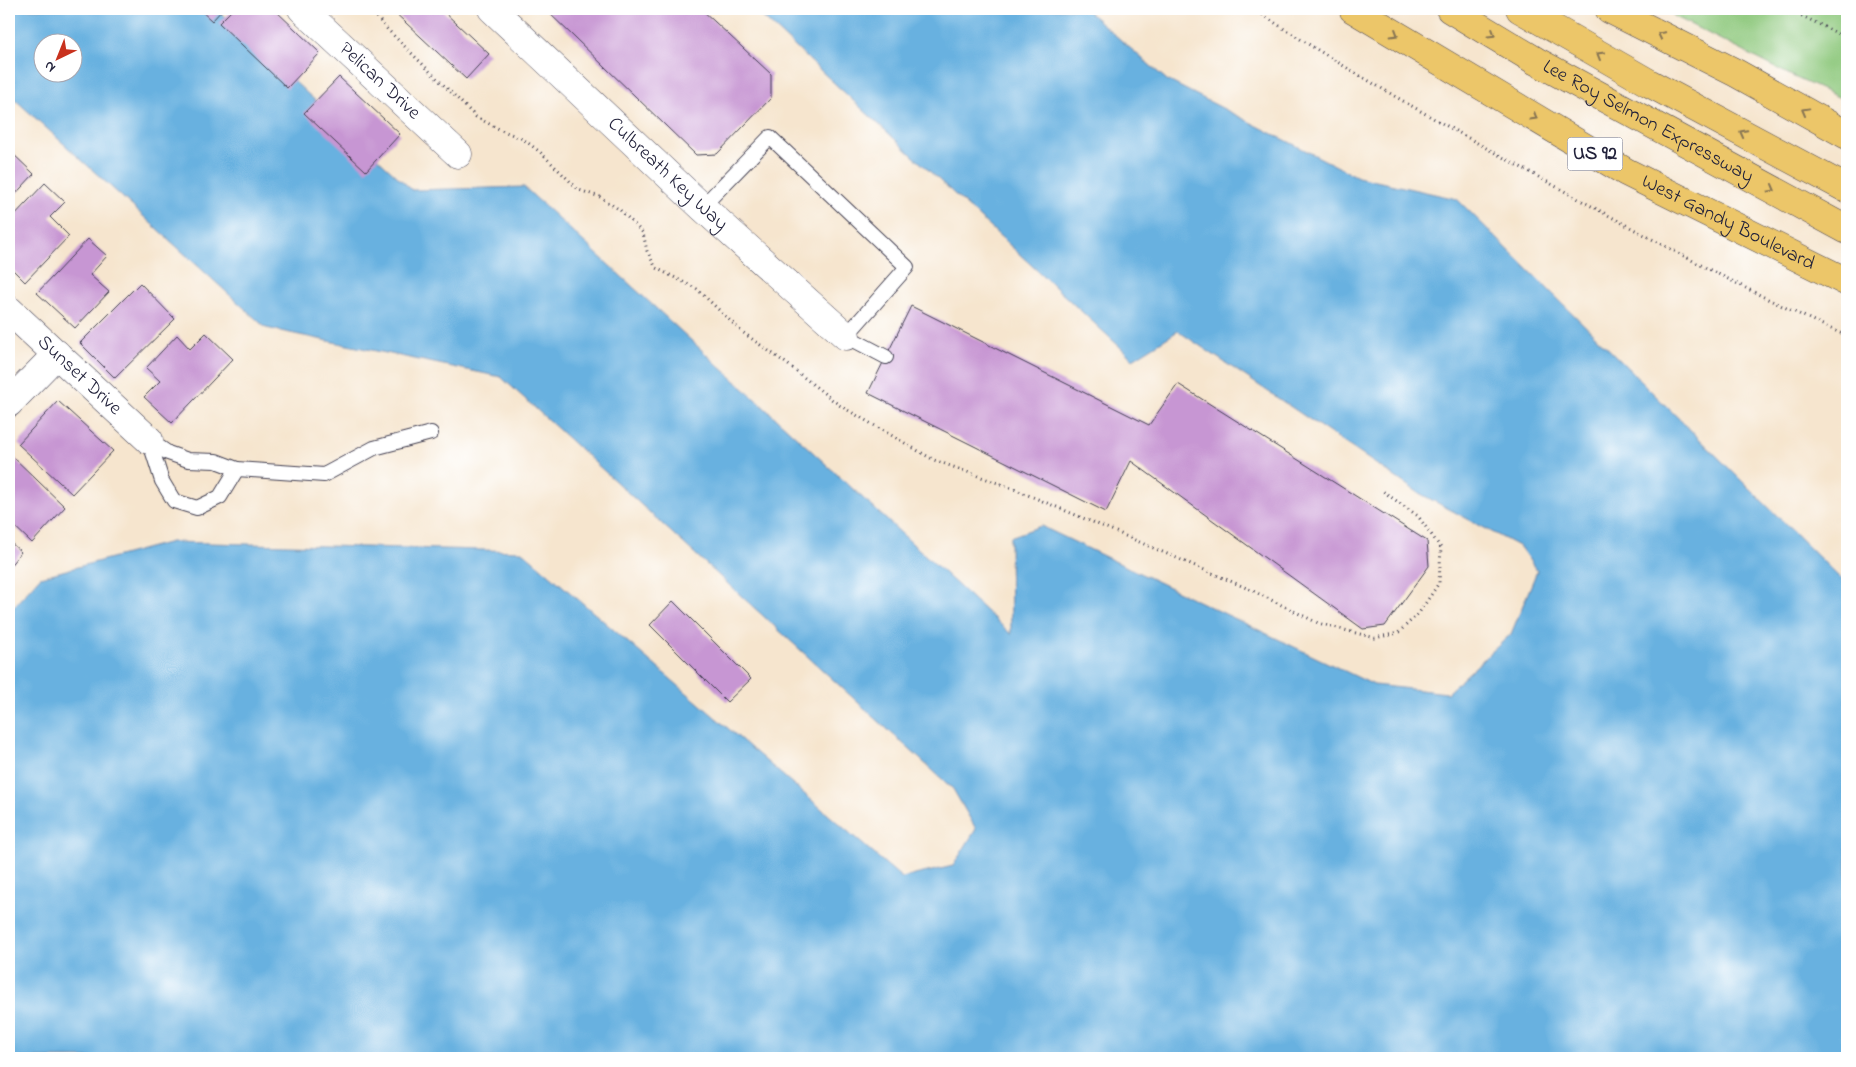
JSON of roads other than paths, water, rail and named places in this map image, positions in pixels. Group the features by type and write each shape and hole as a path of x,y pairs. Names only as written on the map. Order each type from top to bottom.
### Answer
{"main road":[{"name":"West Gandy Boulevard","path":"1353,9 1626,172 1847,282"},
{"name":"Lee Roy Selmon Expressway","path":"1450,9 1560,75 1847,230"},
{"name":"Lee Roy Selmon Expressway","path":"1520,9 1649,83 1847,189"},
{"path":"1609,9 1736,73 1847,134"}],"street":[{"name":"Pelican Drive","path":"302,9 458,154"},
{"name":"Culbreath Key Way","path":"492,9 702,207 846,336"},
{"name":"Sunset Drive","path":"9,310 149,440"},
{"path":"9,403 57,354"}],"lane":[{"path":"702,207 770,137 907,267 846,336 886,357"},
{"path":"149,440 168,453 188,460 216,461 236,469 324,475 374,448 431,433"},
{"path":"149,440 162,481 174,501 197,508 220,498 236,469"}],"water":[{"path":"9,9 216,9 412,190 524,187 1011,634 1010,537 1041,526 1374,685 1447,693 1511,634 1537,571 1520,547 1419,493 1178,331 1133,359 754,9 1085,9 1167,80 1358,177 1457,199 1847,585 1847,1058 9,1058 9,612 40,577 171,542 522,551 902,878 953,866 976,829 953,789 501,377 266,328 9,94"}]}
